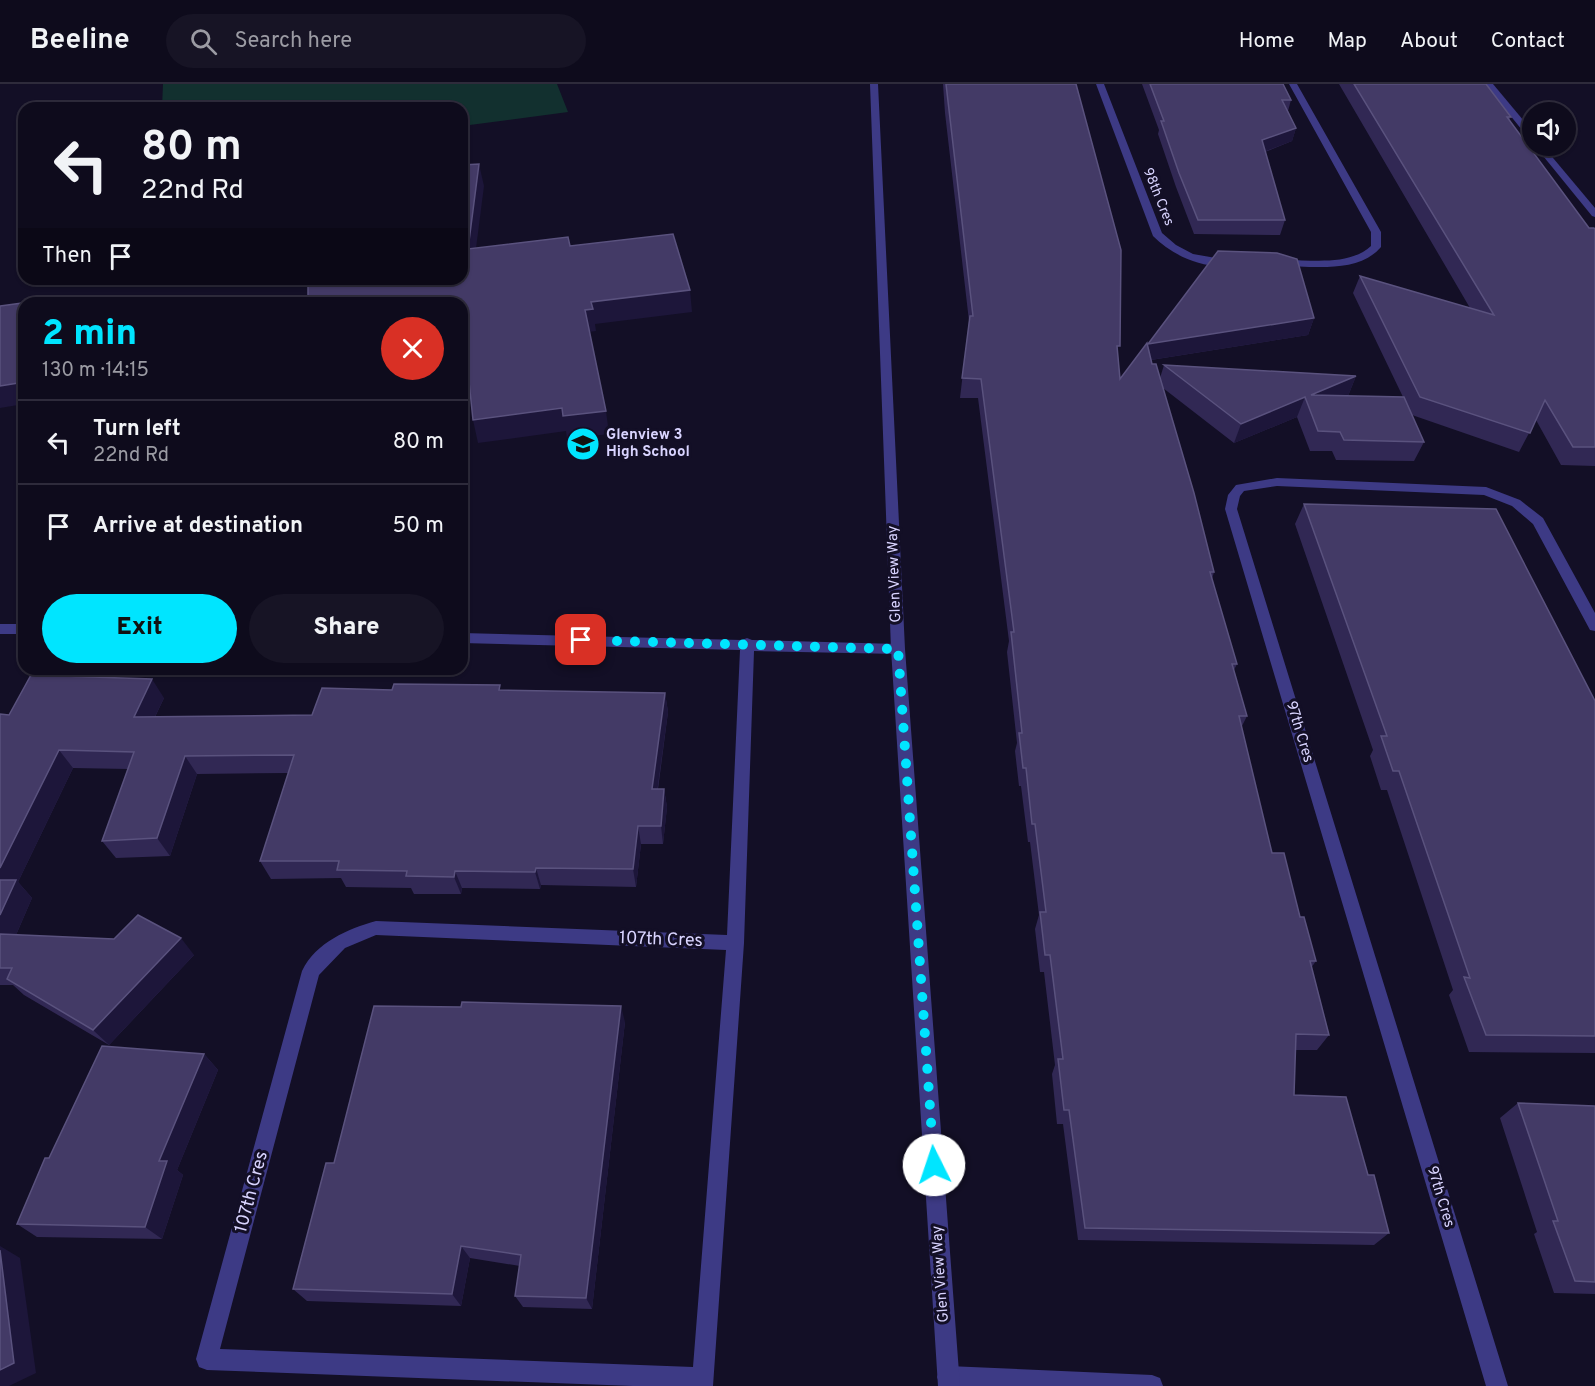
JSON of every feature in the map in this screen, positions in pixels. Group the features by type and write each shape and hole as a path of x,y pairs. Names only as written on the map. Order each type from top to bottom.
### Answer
{"street":[{"name":"Glen View Way","path":"874,84 898,649 948,1381"},
{"name":"98th Cres","path":"1100,84 1157,234 1167,245 1178,252 1199,260 1245,263"},
{"path":"1267,263 1345,262 1365,257 1376,247 1376,232 1293,84"},
{"path":"1489,84 1522,124"},
{"path":"1547,156 1595,214"},
{"name":"97th Cres","path":"1497,1386 1231,509 1234,495 1240,488 1277,482 1486,491 1516,503 1538,521 1595,626"},
{"path":"0,629 18,629"},
{"path":"468,638 747,643 898,649"},
{"path":"703,1382 735,943 747,643"},
{"name":"107th Cres","path":"703,1382 207,1359 312,971 332,946 356,933 376,928 735,943"},
{"path":"948,1381 1152,1386"}],"green space":[{"path":"163,84 557,84 568,112 468,125 468,102 162,102"}],"building":[{"path":"946,84 1076,84 1121,250 1120,346 1117,346 1120,379 1147,343 1152,364 1156,364 1194,493 1214,572 1210,572 1237,664 1232,664 1247,716 1239,716 1272,853 1284,853 1300,917 1304,917 1316,961 1310,961 1329,1035 1296,1034 1294,1095 1346,1097 1368,1175 1374,1175 1389,1233 1085,1228 1069,1110 1064,1110 1058,1059 1063,1059 1050,955 1045,955 1040,912 1046,912 1035,824 1032,824 1026,768 1023,768 1019,733 1022,733 1011,632 1014,632 981,379 962,378 970,316 973,316"},
{"path":"1150,84 1283,84 1291,100 1282,100 1296,128 1262,140 1285,220 1198,220 1179,173 1161,121 1164,121"},
{"path":"1354,84 1486,84 1511,117 1507,117 1522,137 1522,156 1536,156 1589,228 1595,229 1595,447 1573,447 1545,400 1530,433 1420,397 1360,276 1494,315"},
{"path":"479,164 468,249 468,165"},
{"path":"673,234 690,290 591,302 593,309 585,310 606,411 563,416 562,408 473,420 468,372 468,297 308,297 308,285 468,285 468,249 568,237 570,246"},
{"path":"1218,251 1277,253 1297,259 1314,318 1148,344"},
{"path":"18,304 18,383 0,386 0,306"},
{"path":"1164,365 1356,376 1311,395 1404,397 1424,442 1344,440 1340,432 1318,431 1305,397 1241,424"},
{"path":"1304,504 1496,509 1595,701 1595,1036 1486,1035 1464,977 1470,978 1399,771 1393,771 1381,736 1387,736"},
{"path":"31,675 152,679 134,717 312,715 322,688 392,690 394,684 500,685 499,690 665,693 652,789 664,789 661,826 638,826 633,869 536,868 535,872 455,871 454,877 406,876 407,871 337,870 339,861 260,861 294,755 185,756 157,838 102,841 134,752 59,750 0,868 0,714 9,715"},
{"path":"0,880 16,880 0,915"},
{"path":"138,915 181,938 93,1030 7,979 12,968 0,968 0,934 114,939"},
{"path":"462,1002 621,1006 586,1298 515,1296 521,1255 461,1246 452,1294 293,1289 326,1163 334,1163 374,1006 461,1007"},
{"path":"102,1046 204,1054 159,1161 167,1161 145,1227 17,1224 45,1158 49,1158"},
{"path":"1518,1103 1595,1106 1595,1282 1575,1281 1553,1221 1558,1221"},
{"path":"0,1250 14,1363 0,1370"}],"place":[{"name":"Glenview 3 High School","path":"583,444"}],"route":[{"path":"581,640 898,649 934,1165"}]}
